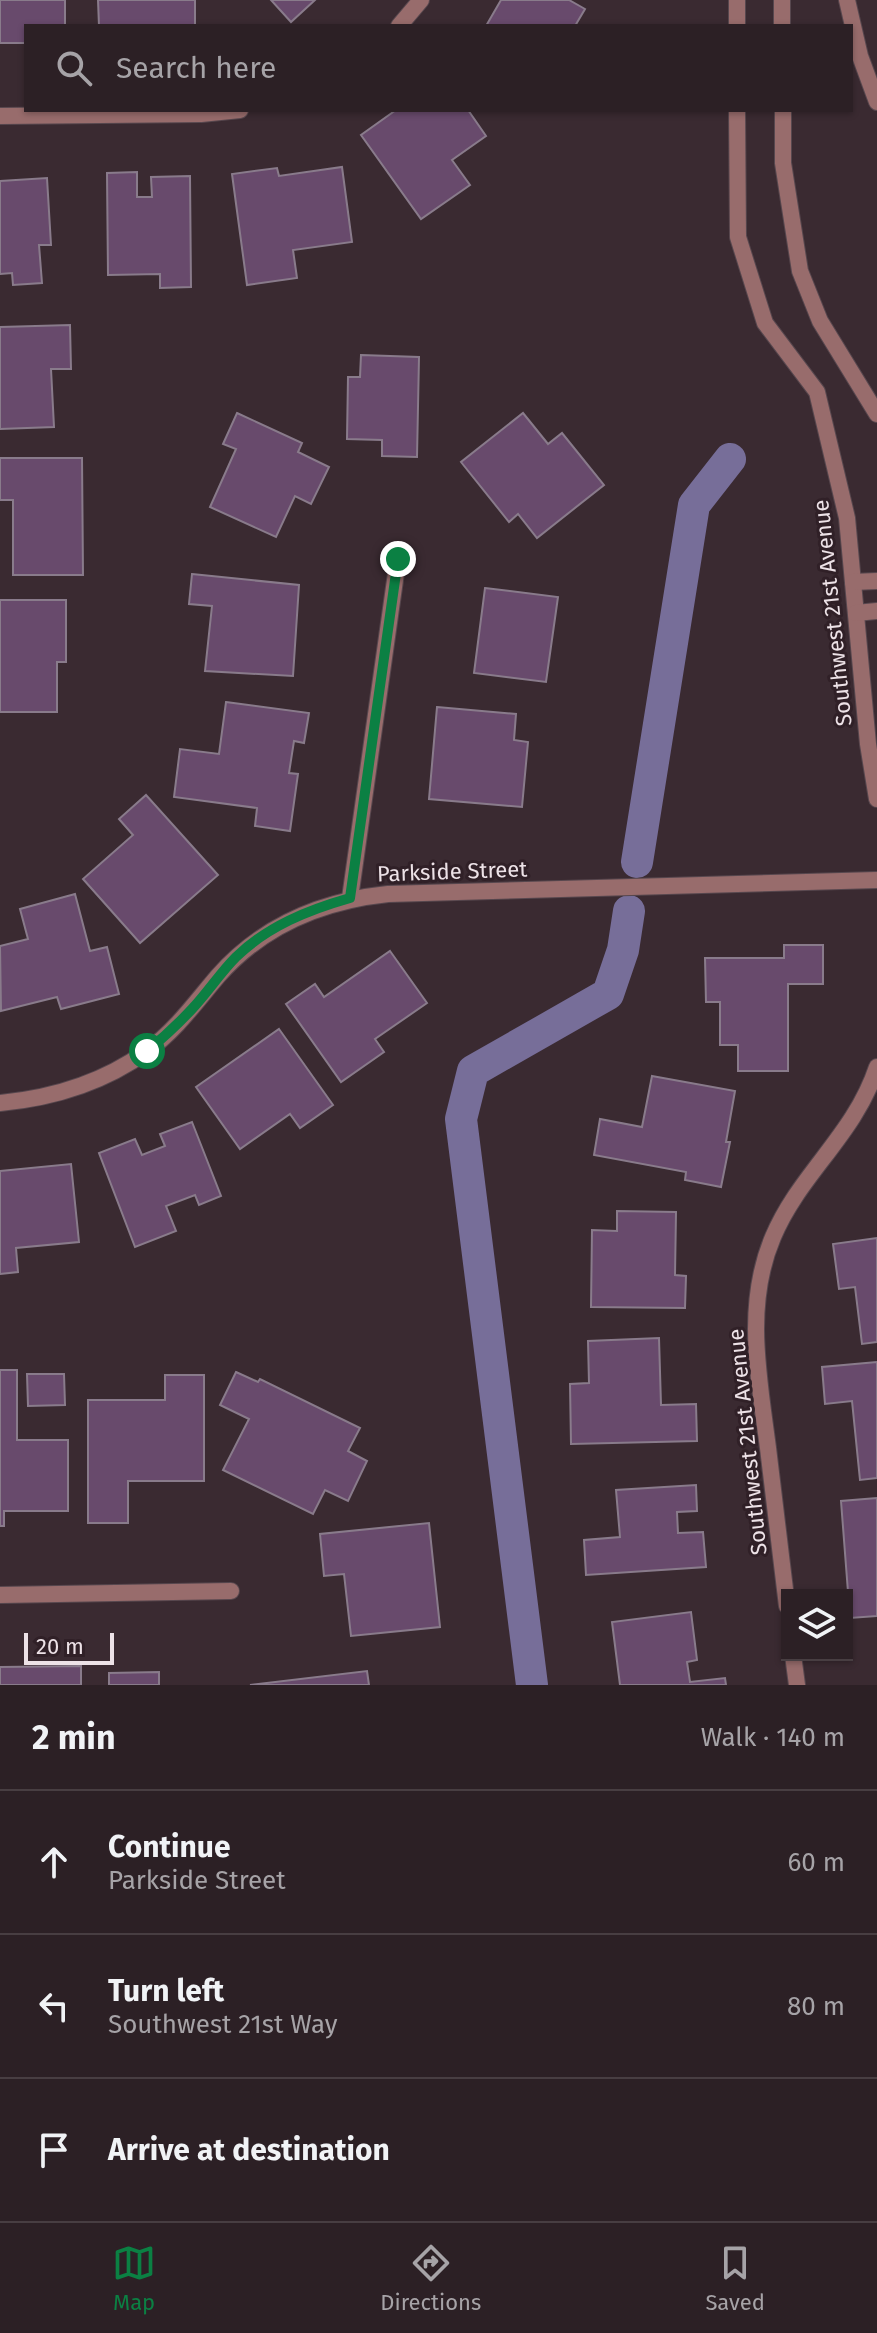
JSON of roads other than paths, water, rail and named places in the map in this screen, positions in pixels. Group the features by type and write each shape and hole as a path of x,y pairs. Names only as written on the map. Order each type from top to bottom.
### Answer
{"street":[{"path":"401,24 421,0"},
{"path":"737,0 737,24"},
{"path":"782,0 782,24"},
{"path":"847,0 853,24"},
{"path":"853,26 877,102"},
{"path":"0,116 220,112"},
{"name":"Southwest 21st Avenue","path":"737,112 738,237 765,323 817,392 847,518 868,747 877,799"},
{"path":"783,112 783,163 800,271 820,321 877,414"},
{"path":"350,898 398,559"},
{"path":"853,582 877,581"},
{"path":"856,613 877,611"},
{"name":"Parkside Street","path":"0,1103 59,1093 120,1069 172,1030 238,956 261,937 314,909 350,898 388,894 877,880"},
{"name":"Southwest 21st Avenue","path":"785,1589 757,1359 757,1299 772,1239 785,1211 842,1137 859,1110 877,1067"},
{"path":"0,1595 231,1591"},
{"path":"794,1661 797,1685"}],"waterway":[{"path":"637,862 694,505 730,459"},
{"path":"532,1685 461,1119 473,1071 608,994 623,950 629,911"}]}
